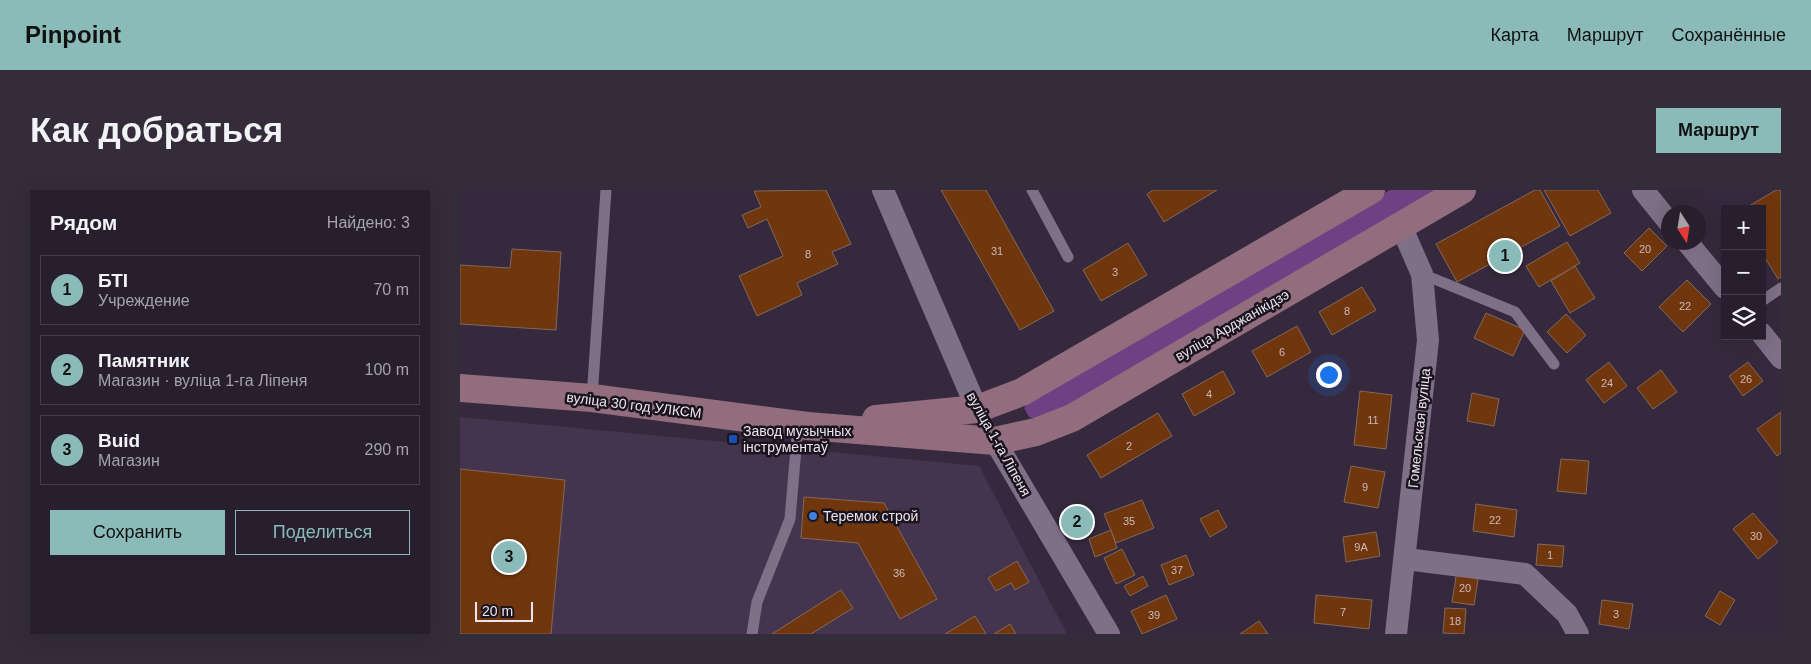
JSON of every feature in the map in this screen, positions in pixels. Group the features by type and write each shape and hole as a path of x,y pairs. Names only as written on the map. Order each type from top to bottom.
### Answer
{"main road":[{"path":"977,409 1022,392 1371,190"},
{"name":"вуліца Арджанікідзэ","path":"995,441 1036,432 1072,418 1462,190"},
{"name":"вуліца 30 год УЛКСМ","path":"460,388 592,398 803,426 995,441"},
{"name":"вуліца 30 год УЛКСМ","path":"803,426 977,409"},
{"name":"вуліца 1-га Ліпеня","path":"977,409 995,441"}],"street":[{"name":"вуліца 1-га Ліпеня","path":"883,190 977,409"},
{"path":"1650,192 1661,210"},
{"name":"Гомельская вуліца","path":"1396,634 1406,559 1428,340 1422,274 1401,226"},
{"path":"1694,250 1721,283"},
{"path":"1766,339 1781,358"},
{"name":"вуліца 1-га Ліпеня","path":"995,441 1109,634"},
{"path":"1406,559 1525,574 1567,614 1578,634"}],"lane":[{"path":"592,398 606,190"},
{"path":"1032,190 1068,257"},
{"path":"1422,274 1515,312 1554,364"},
{"path":"1766,298 1781,288"},
{"path":"752,634 757,602 790,519 803,426"}],"shaded area":[{"path":"1390,190 1444,190 1108,384 1039,420 1029,417 1024,408 1030,399"},
{"path":"460,417 979,466 1067,634 460,634"}],"building":[{"path":"826,190 851,244 832,252 838,264 797,283 802,295 757,316 739,276 783,256 767,219 748,228 742,215 761,207 754,191"},
{"path":"941,190 986,190 1054,311 1020,330"},
{"path":"1153,190 1217,190 1164,222 1147,194"},
{"path":"1535,190 1540,190 1560,226 1457,282 1436,244"},
{"path":"1544,190 1598,190 1611,213 1570,236"},
{"path":"1776,190 1781,190 1781,277 1778,279 1766,260 1766,205 1751,205"},
{"path":"1649,228 1661,240 1661,250 1663,250 1642,271 1624,253"},
{"path":"1567,242 1580,263 1539,287 1526,266"},
{"path":"1128,243 1147,275 1101,301 1083,270"},
{"path":"512,249 561,252 556,330 460,324 460,265 510,268"},
{"path":"1575,266 1595,298 1570,313 1551,281"},
{"path":"1687,280 1711,304 1683,332 1659,307"},
{"path":"1362,287 1376,310 1332,335 1319,312"},
{"path":"1486,313 1525,330 1513,356 1474,338"},
{"path":"1566,314 1586,335 1567,353 1547,332"},
{"path":"1297,326 1311,352 1267,377 1252,351"},
{"path":"1609,362 1627,386 1604,403 1586,380"},
{"path":"1748,362 1763,381 1743,396 1729,376"},
{"path":"1661,370 1677,392 1653,409 1637,388"},
{"path":"1223,371 1235,393 1194,416 1182,394"},
{"path":"1360,391 1392,395 1386,449 1354,445"},
{"path":"1472,393 1499,399 1494,426 1467,421"},
{"path":"1781,412 1781,453 1777,456 1757,429"},
{"path":"1158,413 1172,436 1101,478 1087,455"},
{"path":"1561,459 1589,461 1586,494 1557,491"},
{"path":"1351,466 1385,472 1378,508 1344,502"},
{"path":"460,469 565,480 551,634 460,634"},
{"path":"804,497 884,503 937,599 900,619 858,543 801,538"},
{"path":"1142,500 1154,528 1116,543 1104,514"},
{"path":"1476,504 1517,510 1514,537 1473,531"},
{"path":"1218,510 1227,527 1210,537 1200,519"},
{"path":"1753,513 1778,542 1758,559 1733,529"},
{"path":"1111,530 1117,548 1095,557 1089,539"},
{"path":"1376,532 1380,556 1346,562 1343,537"},
{"path":"1538,544 1564,546 1562,567 1536,565"},
{"path":"1122,549 1135,575 1116,584 1104,558"},
{"path":"1186,555 1194,575 1169,585 1161,565"},
{"path":"1017,561 1029,582 1015,590 1011,583 996,591 988,578"},
{"path":"1457,570 1479,573 1474,605 1452,602"},
{"path":"1143,576 1148,586 1130,596 1124,586"},
{"path":"841,590 853,608 811,634 772,634"},
{"path":"1720,591 1735,600 1720,625 1705,616"},
{"path":"1166,595 1177,619 1142,634 1131,611"},
{"path":"1316,595 1372,600 1369,629 1314,623"},
{"path":"1602,600 1633,604 1629,629 1599,624"},
{"path":"1445,608 1466,609 1464,634 1443,633"},
{"path":"975,616 986,634 945,634"},
{"path":"1259,621 1268,634 1240,634"},
{"path":"1010,624 1016,634 994,634"}],"place":[{"name":"БТІ","path":"1505,256"},
{"name":"Завод музычных інструментаў","path":"733,439"},
{"name":"Теремок строй","path":"813,516"},
{"name":"Памятник","path":"1077,522"},
{"name":"Buid","path":"509,557"}]}
